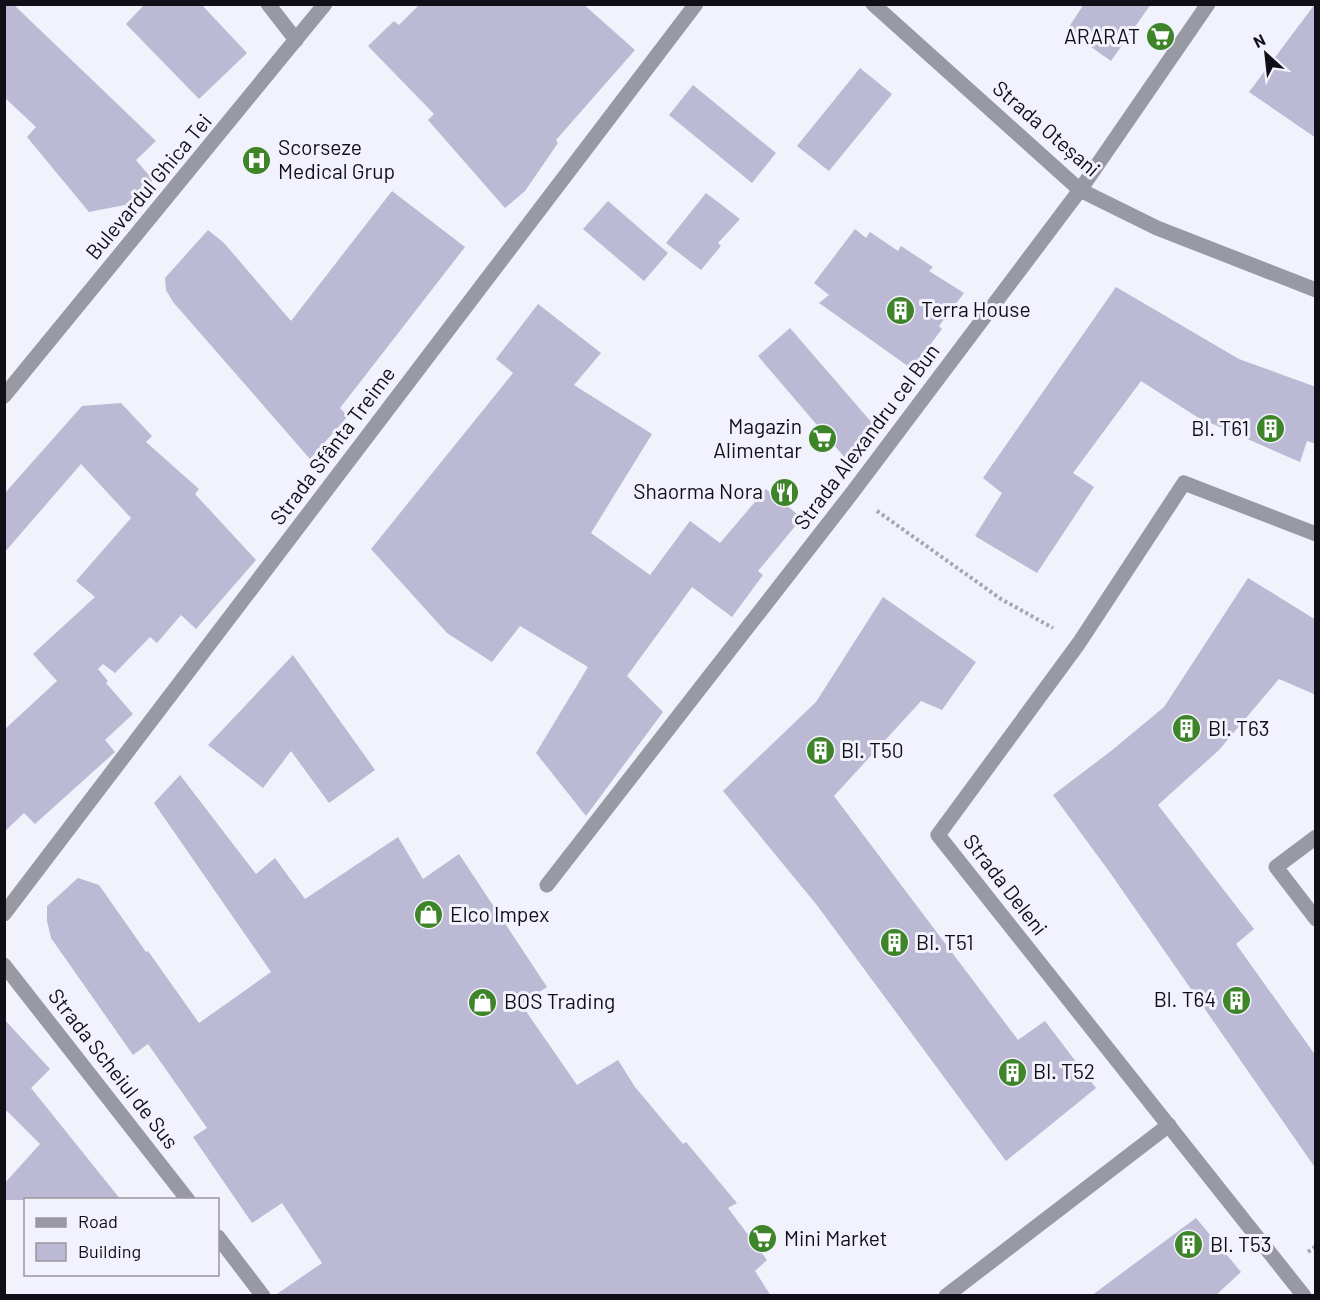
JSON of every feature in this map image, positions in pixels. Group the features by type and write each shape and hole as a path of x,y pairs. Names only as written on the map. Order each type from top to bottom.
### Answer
{"street":[{"path":"268,4 296,40"},
{"name":"Bulevardul Ghica Tei","path":"4,396 325,4"},
{"name":"Strada Sfânta Treime","path":"4,914 696,4"},
{"name":"Strada Oteșani","path":"873,4 1080,190 1157,228 1316,290"},
{"name":"Strada Alexandru cel Bun","path":"547,885 852,493 1080,190 1208,4"},
{"name":"Strada Deleni","path":"1304,1296 938,834 1078,643 1184,483 1316,534"},
{"path":"1316,837 1276,867 1316,919"},
{"name":"Strada Scheiul de Sus","path":"4,965 186,1198"},
{"path":"946,1296 1169,1125"},
{"path":"219,1238 263,1296"}],"path":[{"path":"852,493 1001,599 1078,643"}],"building":[{"path":"4,4 13,4 156,141 136,160 153,180 135,203 89,212 27,137 36,127 4,97"},
{"path":"145,4 201,4 247,53 199,99 126,24"},
{"path":"420,4 583,4 635,50 556,140 558,143 525,191 505,208 428,120 434,114 368,46 394,21 399,25"},
{"path":"1084,4 1151,4 1111,61 1067,30"},
{"path":"1316,4 1316,138 1249,92"},
{"path":"860,68 892,94 829,171 797,146"},
{"path":"693,85 776,153 752,183 669,115"},
{"path":"392,191 465,247 340,408 348,416 310,459 173,302 166,290 165,278 208,230 224,243 291,321"},
{"path":"706,193 740,219 718,243 721,246 701,270 666,243"},
{"path":"608,201 668,253 644,281 583,229"},
{"name":"Terra House","path":"855,229 866,238 870,232 898,251 901,246 933,267 929,271 964,293 939,326 942,329 912,369 819,303 829,295 814,283"},
{"name":"Bl. T61","path":"1116,287 1239,359 1316,387 1316,444 1307,441 1300,462 1197,417 1141,381 1073,473 1094,487 1037,573 975,536 1002,493 983,478"},
{"path":"538,304 601,353 574,385 652,434 591,533 650,575 690,521 720,543 766,489 802,518 758,571 763,575 732,617 692,587 627,676 663,712 586,816 536,753 588,667 520,626 492,662 447,633 371,549 513,373 496,359"},
{"path":"790,328 879,431 846,459 758,356"},
{"path":"121,403 152,436 146,442 199,489 195,494 256,560 196,629 181,615 157,643 150,637 115,673 103,664 98,669 108,681 106,683 133,714 105,740 115,752 35,824 24,813 4,832 4,730 57,681 33,654 95,597 76,581 131,518 81,464 4,553 4,494 82,406"},
{"path":"1248,578 1316,620 1316,695 1279,679 1219,750 1158,805 1254,929 1236,944 1316,1056 1316,1169 1111,874 1053,795 1164,707"},
{"path":"883,597 976,662 942,710 921,701 834,796 1018,1040 1045,1021 1096,1088 1006,1161 816,904 723,791 816,702"},
{"path":"293,655 375,770 329,803 291,751 263,788 208,745"},
{"path":"180,775 256,874 275,858 305,899 398,837 423,879 459,854 547,987 521,1004 577,1085 618,1060 635,1087 683,1144 686,1142 737,1203 728,1208 767,1260 755,1271 771,1296 274,1296 322,1263 282,1203 252,1223 193,1137 207,1128 148,1044 133,1055 51,938 47,921 47,906 78,878 99,885 199,1023 271,972 154,803"},
{"path":"4,1019 50,1069 31,1088 119,1198 4,1200 4,1184 40,1144 7,1111 4,1113"},
{"name":"Bl. T53","path":"1196,1218 1241,1272 1215,1296 1091,1296"}],"place":[{"name":"ARARAT","path":"1161,37"},
{"name":"Scorseze Medical Grup","path":"257,160"},
{"name":"Terra House","path":"900,310"},
{"name":"Bl. T61","path":"1270,429"},
{"name":"Magazin Alimentar","path":"823,439"},
{"name":"Shaorma Nora","path":"784,492"},
{"name":"Bl. T63","path":"1187,729"},
{"name":"Bl. T50","path":"820,751"},
{"name":"Elco Impex","path":"429,915"},
{"name":"Bl. T51","path":"895,943"},
{"name":"Bl. T64","path":"1237,1000"},
{"name":"BOS Trading","path":"483,1002"},
{"name":"Bl. T52","path":"1012,1072"},
{"name":"Mini Market","path":"763,1239"},
{"name":"Bl. T53","path":"1189,1245"}]}
